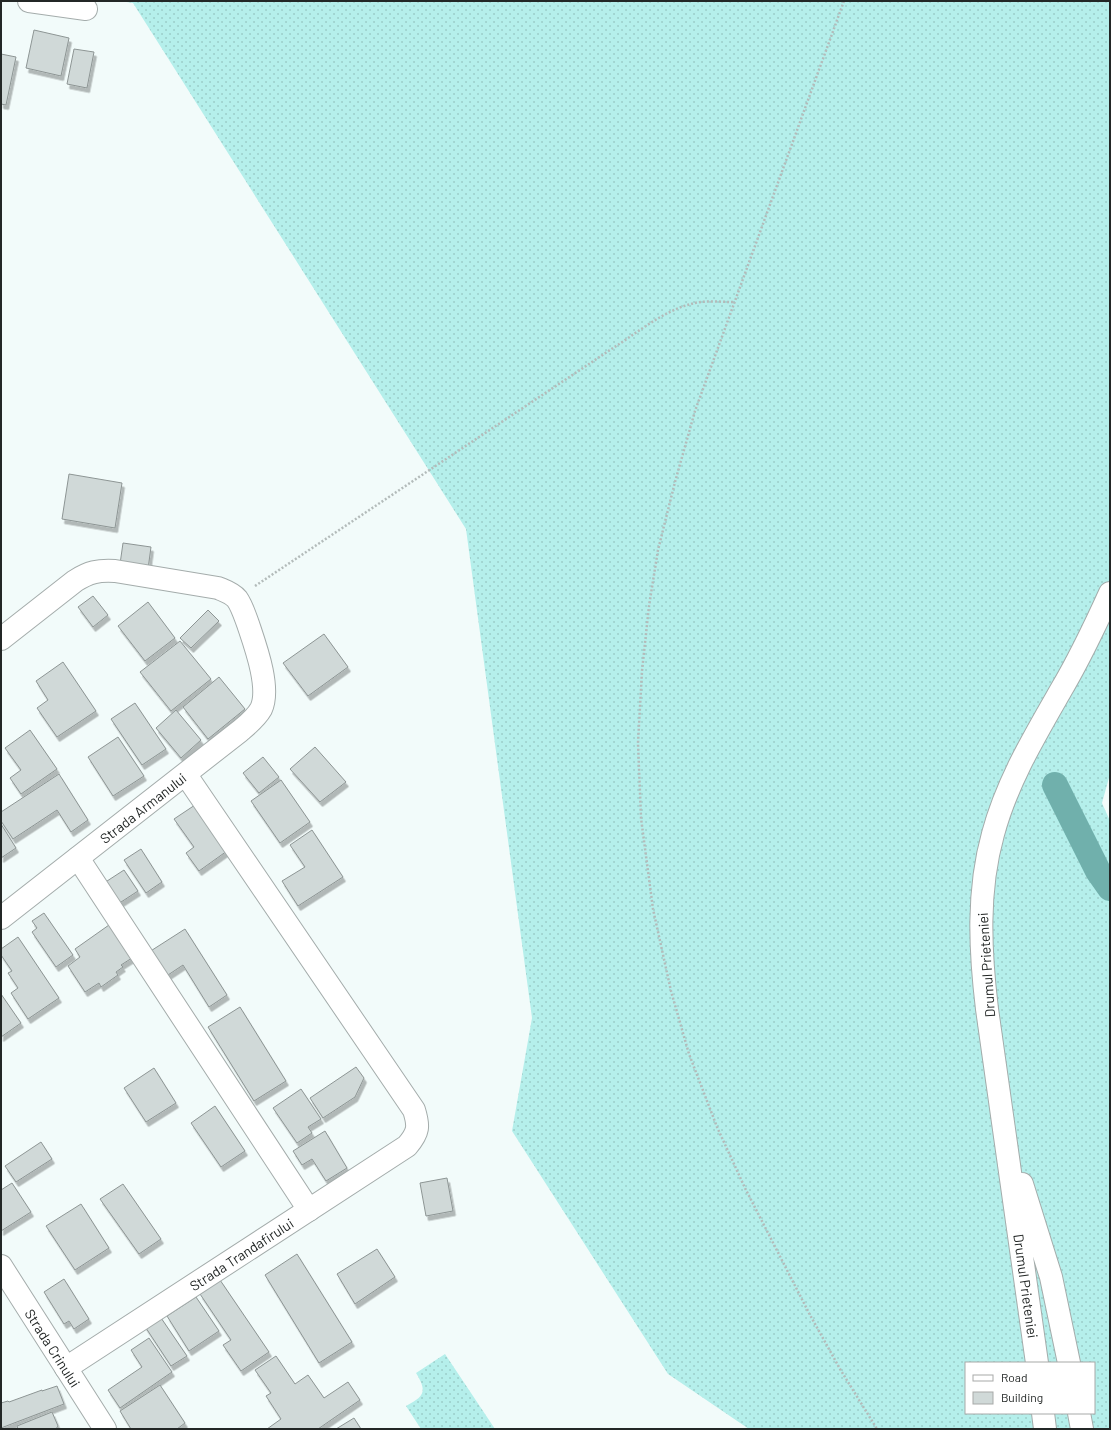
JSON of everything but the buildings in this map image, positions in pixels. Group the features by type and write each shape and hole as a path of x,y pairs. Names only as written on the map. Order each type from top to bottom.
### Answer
{"street":[{"path":"29,1 86,9"},
{"path":"1,639 75,581 86,574 99,570 115,570 218,588 228,592 237,599"},
{"name":"Drumul Prieteniei","path":"1037,1362 987,1009 982,953 982,896 993,835 1002,806 1014,776 1028,748 1078,660 1110,593"},
{"name":"Strada Armanului","path":"1,918 186,775 253,719 261,708 263,683 260,661 243,610 237,599"},
{"name":"Strada Trandafirului","path":"66,1368 407,1146 414,1138 418,1124 414,1110 186,775"},
{"path":"78,858 309,1210"},
{"path":"1004,1130 1043,1250 1056,1298 1069,1362"},
{"name":"Strada Crinului","path":"1,1266 105,1429"},
{"path":"1043,1414 1045,1429"},
{"path":"1079,1414 1082,1429"}],"path":[{"path":"844,1 695,412 675,482 658,550 649,606 642,671 638,743 640,818 653,909 671,991 689,1054 717,1127 745,1188 810,1315 840,1369 877,1429"},
{"path":"237,599 668,312 691,303 734,302"}],"shaded area":[{"path":"120,1 1110,1 1110,774 1102,803 1110,821 1110,1429 749,1429 668,1374 512,1131 532,1018 466,529 133,3"},
{"path":"445,1354 495,1429 421,1429 406,1406 420,1396 423,1389 420,1379 416,1373"}],"waterway":[{"path":"1055,785 1098,871 1110,888"}]}
